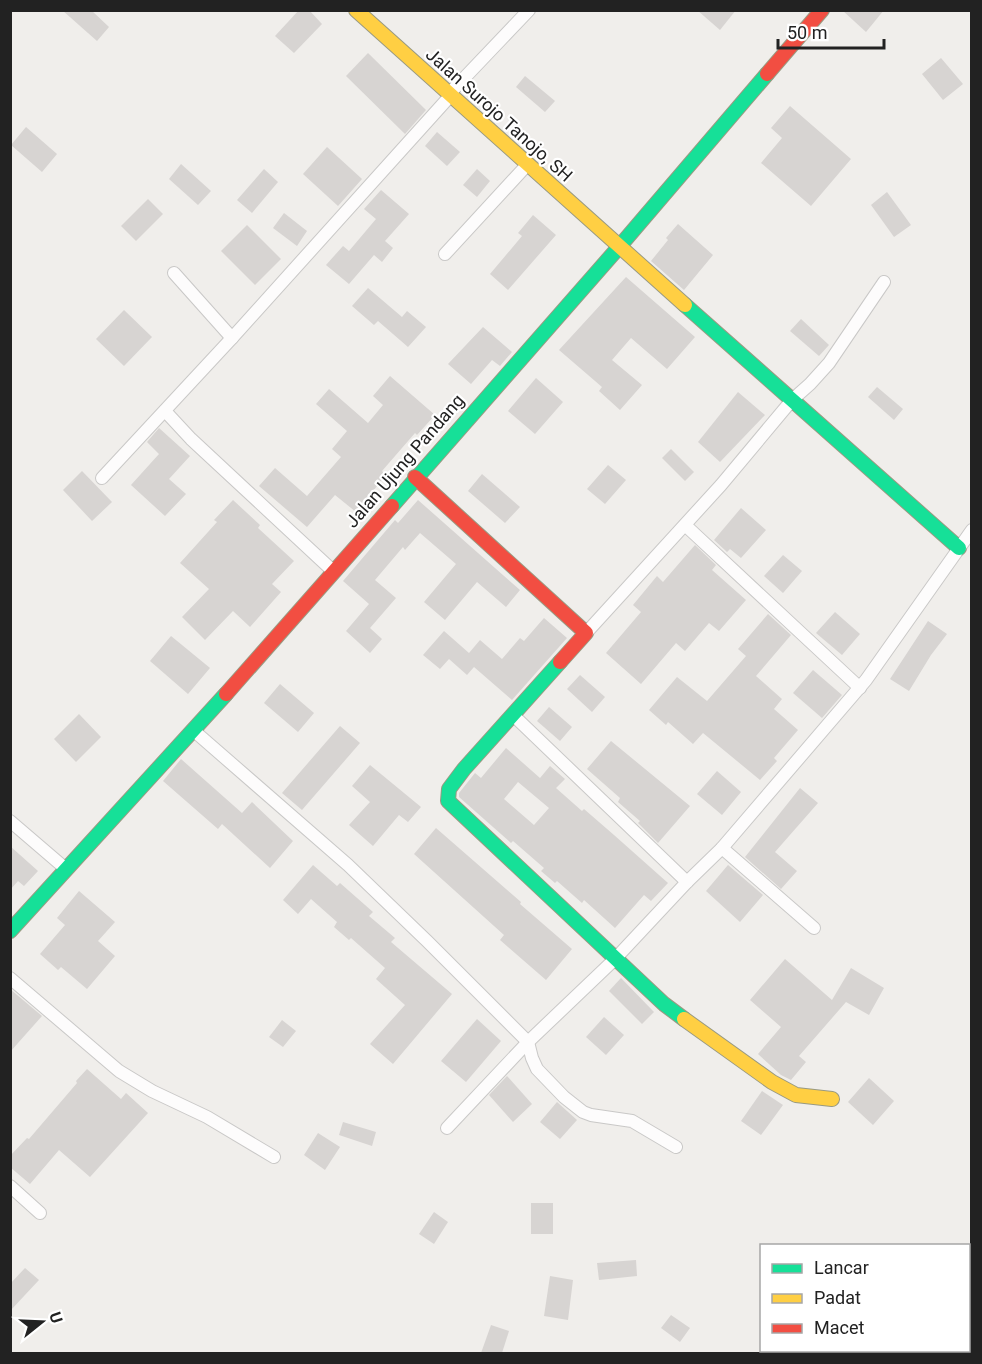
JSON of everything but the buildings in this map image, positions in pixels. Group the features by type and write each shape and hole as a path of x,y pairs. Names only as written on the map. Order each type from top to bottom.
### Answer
{"street":[{"name":"Jalan Surojo Tanojo, SH","path":"356,10 527,165 959,548"},
{"path":"102,478 529,10"},
{"name":"Jalan Ujung Pandang","path":"10,931 193,730 619,247 822,10"},
{"path":"445,254 527,165"},
{"path":"174,273 232,338"},
{"path":"832,1100 796,1095 772,1082 664,1004 448,801 449,789 513,715 685,525 792,400 829,363 884,282"},
{"path":"165,411 191,439 333,570"},
{"path":"415,477 586,633"},
{"path":"685,525 860,688"},
{"path":"447,1128 528,1042 615,959 722,848 860,688 972,530"},
{"path":"513,715 687,882"},
{"path":"193,730 356,873 528,1042 537,1069 564,1097 583,1112 591,1115 640,1124 676,1147"},
{"path":"10,821 66,868"},
{"path":"722,848 814,928"},
{"path":"10,978 119,1071 152,1091 207,1117 274,1157"},
{"path":"10,1186 40,1213"}],"traffic: fast":[{"path":"392,506 767,74"},
{"path":"685,305 959,548"},
{"path":"560,662 464,769 449,789 448,801 664,1004 684,1019"},
{"path":"10,931 226,694"}],"traffic: slow":[{"path":"356,10 685,305"},
{"path":"684,1019 772,1082 796,1095 832,1099"}],"traffic: jam":[{"path":"767,74 822,10"},
{"path":"415,477 586,633 560,662"},
{"path":"226,694 392,506"}]}
